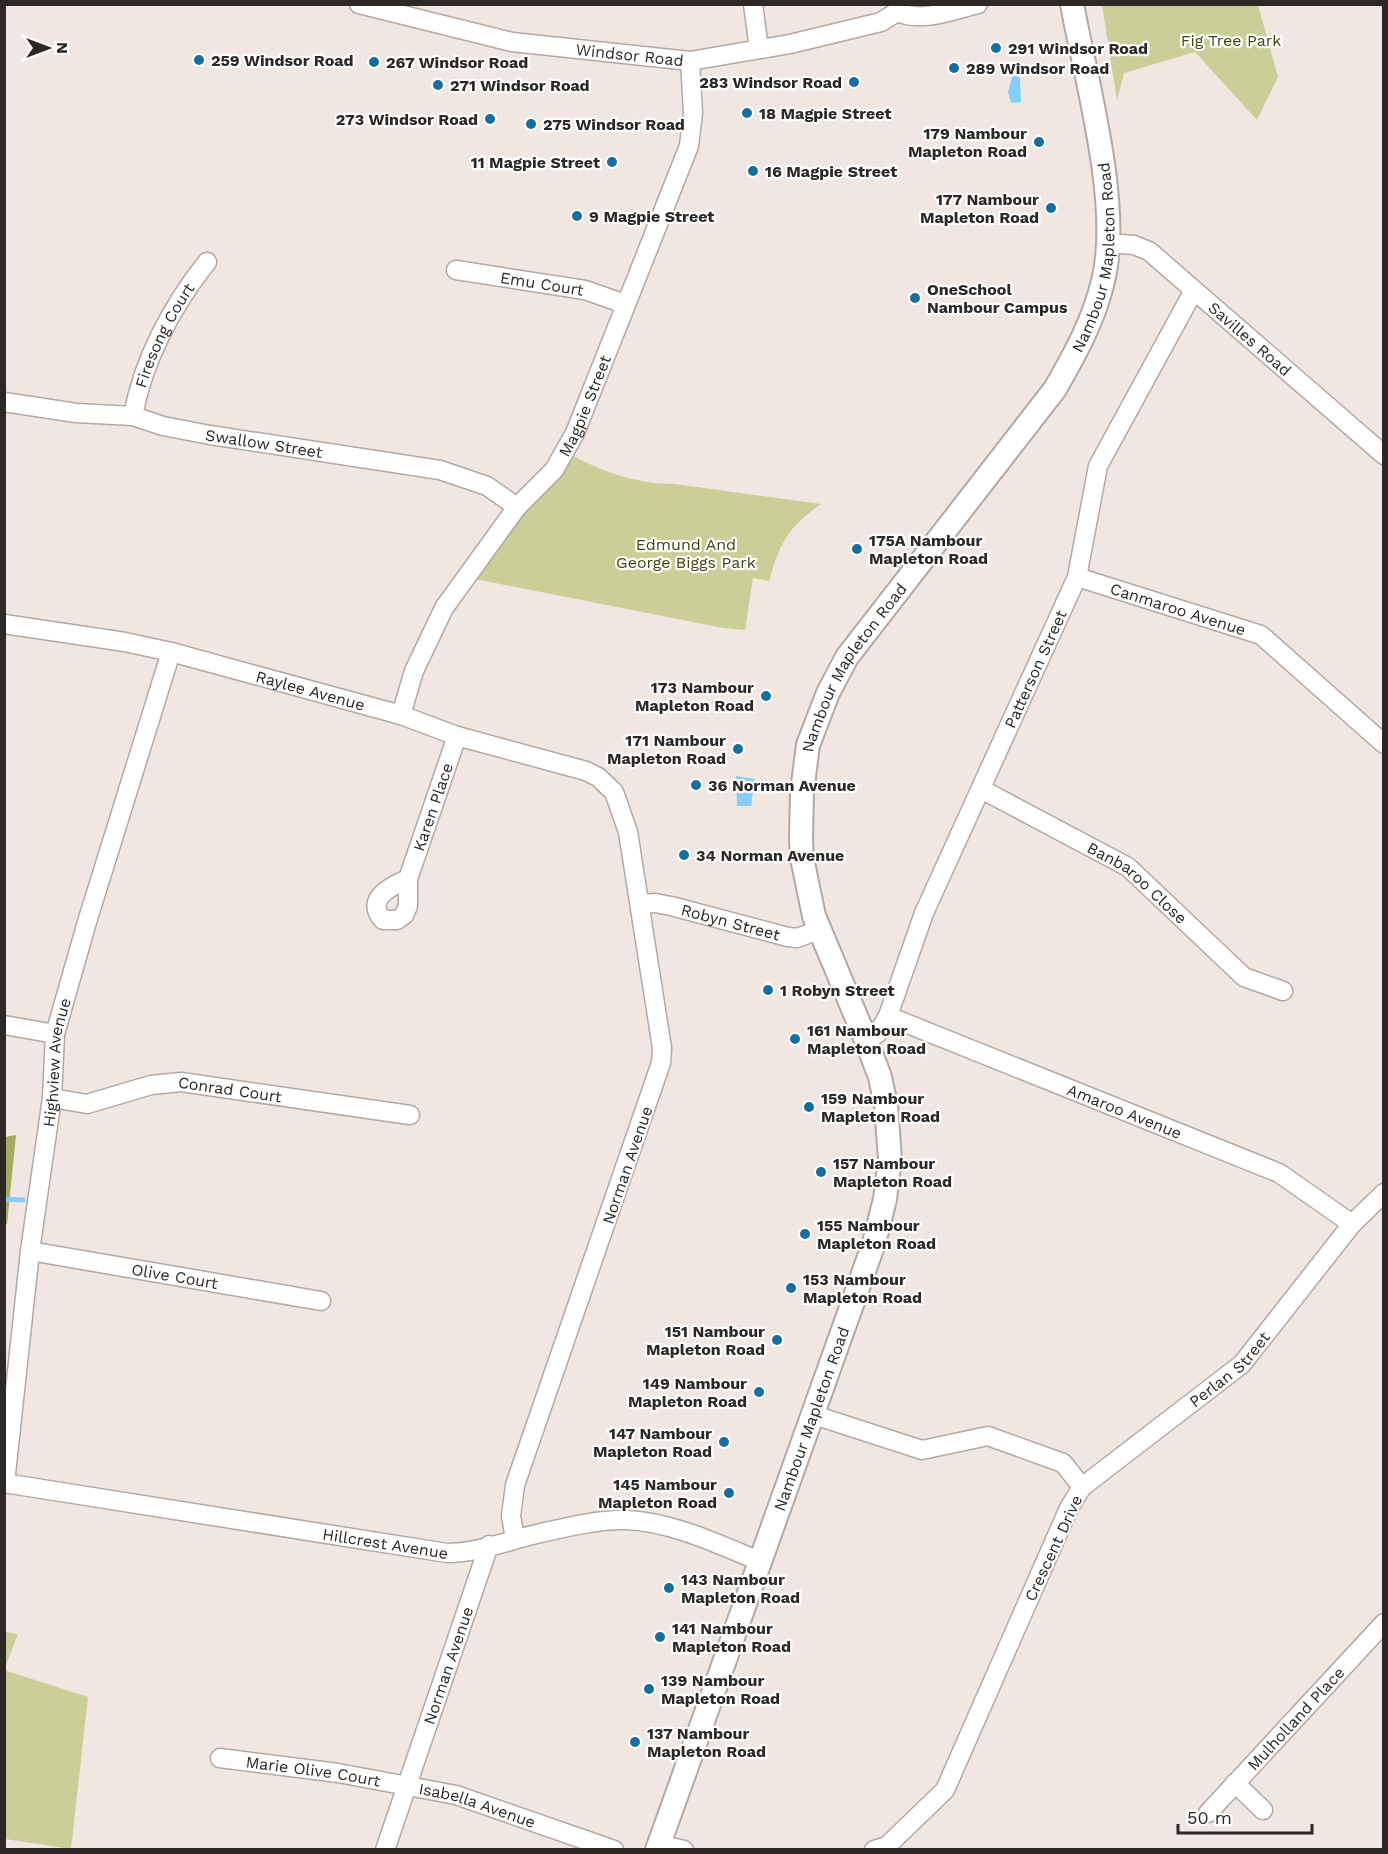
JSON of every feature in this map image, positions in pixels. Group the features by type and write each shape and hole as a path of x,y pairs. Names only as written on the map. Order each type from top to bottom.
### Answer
{"main road":[{"name":"Nambour Mapleton Road","path":"657,1847 874,1243 888,1182 890,1159 886,1105 880,1077 819,930 805,876 801,840 804,766 817,720 847,657 868,627 1055,389 1080,346 1095,307 1104,279 1107,192 1072,4"}],"street":[{"name":"Windsor Road","path":"359,4 512,42 690,61 759,49 881,22 898,8 906,16 927,16 978,4"},
{"path":"753,4 759,49"},
{"name":"Magpie Street","path":"401,715 414,671 444,608 517,507 554,470 574,433 689,146 693,113 690,61"},
{"name":"Savilles Road","path":"1107,243 1134,245 1149,251 1192,291 1383,455"},
{"name":"Firesong Court","path":"133,416 139,384 176,305 207,261"},
{"name":"Emu Court","path":"456,270 585,290 625,304"},
{"name":"Patterson Street","path":"866,1040 878,1033 888,1016 924,913 1077,577 1098,466 1192,291"},
{"name":"Swallow Street","path":"4,402 75,413 133,416 164,426 210,435 440,470 487,486 517,507"},
{"name":"Canmaroo Avenue","path":"1077,577 1261,635 1383,744"},
{"name":"Raylee Avenue","path":"4,624 125,642 171,652 401,715 457,735 586,771 607,784"},
{"name":"Highview Avenue","path":"5,1483 30,1251 52,1098 56,1034 87,922 171,652"},
{"name":"Karen Place","path":"408,879 457,735"},
{"name":"Norman Avenue","path":"515,1539 511,1516 515,1485 661,1063 662,1048 624,816 614,792 607,784"},
{"name":"Banbaroo Close","path":"981,789 1128,867 1244,977 1283,991"},
{"name":"Robyn Street","path":"640,904 656,903 671,906 788,937 806,936 819,930"},
{"name":"Amaroo Avenue","path":"888,1016 1279,1173 1352,1224"},
{"path":"4,1025 56,1034"},
{"name":"Conrad Court","path":"52,1098 87,1104 151,1085 181,1082 410,1115"},
{"name":"Perlan Street","path":"1082,1487 1242,1364 1352,1224 1383,1193"},
{"name":"Olive Court","path":"30,1251 321,1301"},
{"name":"Crescent Drive","path":"814,1415 922,1450 988,1436 1063,1463 1082,1487 1069,1508 945,1790 887,1846 874,1850"},
{"name":"Hillcrest Avenue","path":"5,1483 404,1548 468,1553 489,1545 574,1527 633,1520 671,1528 759,1561"},
{"name":"Norman Avenue","path":"406,1785 489,1545"},
{"name":"Mulholland Place","path":"1208,1813 1383,1623"},
{"name":"Marie Olive Court","path":"220,1758 264,1761 406,1785"},
{"path":"1235,1783 1263,1810"},
{"name":"Isabella Avenue","path":"385,1850 406,1785 456,1795 614,1850"},
{"path":"657,1847 684,1850"}],"green space":[{"name":"Fig Tree Park","path":"1102,5 1258,5 1278,77 1257,120 1195,52 1124,73 1117,100"},
{"name":"Edmund And George Biggs Park","path":"564,451 604,470 645,482 821,504 793,528 777,556 769,581 753,578 745,630 723,628 465,577"},
{"path":"16,1135 7,1224 5,1224 5,1137"},
{"path":"4,1632 18,1634 5,1668"},
{"path":"4,1670 88,1697 71,1849 5,1839"}],"water":[{"path":"1017,75 1020,78 1021,102 1011,103 1008,92 1012,77"},
{"path":"736,776 755,779 751,806 737,806"}],"waterway":[{"path":"4,1199 23,1200"}],"place":[{"name":"291 Windsor Road","path":"996,48"},
{"name":"259 Windsor Road","path":"199,60"},
{"name":"267 Windsor Road","path":"374,62"},
{"name":"289 Windsor Road","path":"954,68"},
{"name":"283 Windsor Road","path":"854,82"},
{"name":"271 Windsor Road","path":"438,85"},
{"name":"18 Magpie Street","path":"747,113"},
{"name":"273 Windsor Road","path":"490,119"},
{"name":"275 Windsor Road","path":"531,124"},
{"name":"179 Nambour Mapleton Road","path":"1039,142"},
{"name":"11 Magpie Street","path":"612,162"},
{"name":"16 Magpie Street","path":"753,171"},
{"name":"177 Nambour Mapleton Road","path":"1051,208"},
{"name":"9 Magpie Street","path":"577,216"},
{"name":"OneSchool Nambour Campus","path":"915,298"},
{"name":"175A Nambour Mapleton Road","path":"857,549"},
{"name":"173 Nambour Mapleton Road","path":"766,696"},
{"name":"171 Nambour Mapleton Road","path":"738,749"},
{"name":"36 Norman Avenue","path":"696,785"},
{"name":"34 Norman Avenue","path":"684,855"},
{"name":"1 Robyn Street","path":"768,990"},
{"name":"161 Nambour Mapleton Road","path":"795,1039"},
{"name":"159 Nambour Mapleton Road","path":"809,1107"},
{"name":"157 Nambour Mapleton Road","path":"821,1172"},
{"name":"155 Nambour Mapleton Road","path":"805,1234"},
{"name":"153 Nambour Mapleton Road","path":"791,1288"},
{"name":"151 Nambour Mapleton Road","path":"777,1340"},
{"name":"149 Nambour Mapleton Road","path":"759,1392"},
{"name":"147 Nambour Mapleton Road","path":"724,1442"},
{"name":"145 Nambour Mapleton Road","path":"729,1493"},
{"name":"143 Nambour Mapleton Road","path":"669,1588"},
{"name":"141 Nambour Mapleton Road","path":"660,1637"},
{"name":"139 Nambour Mapleton Road","path":"649,1689"},
{"name":"137 Nambour Mapleton Road","path":"635,1742"}]}
